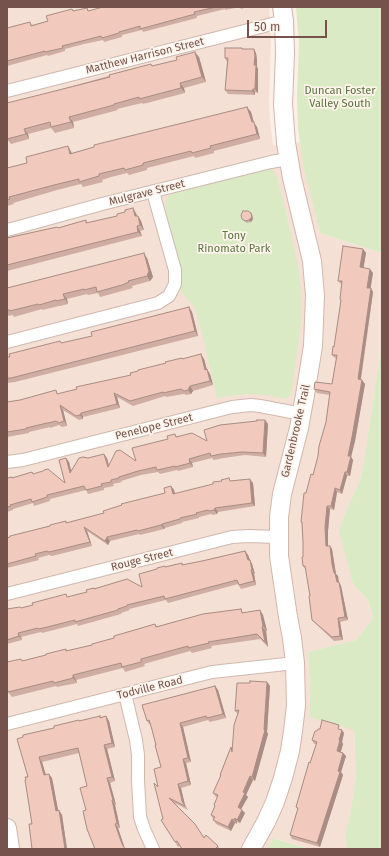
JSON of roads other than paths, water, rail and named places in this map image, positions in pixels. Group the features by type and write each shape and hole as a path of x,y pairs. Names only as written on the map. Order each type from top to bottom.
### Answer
{"street":[{"name":"Matthew Harrison Street","path":"7,91 283,14"},
{"name":"Gardenbrooke Trail","path":"251,849 266,822 283,778 290,751 296,706 295,663 279,556 279,517 282,494 302,414 313,346 315,296 312,261 288,159 286,143 283,110 285,54 283,14"},
{"name":"Mulgrave Street","path":"7,230 102,204 288,159"},
{"path":"7,342 158,303 169,296 175,284 175,270 153,192"},
{"name":"Penelope Street","path":"7,462 23,460 232,407 260,406 302,414"},
{"name":"Rouge Street","path":"7,594 232,537 279,537"},
{"name":"Todville Road","path":"7,724 212,672 295,663"},
{"path":"125,694 138,755 140,817 153,849"},
{"path":"7,828 10,849"}],"park label":[{"name":"Duncan Foster Valley South","path":"340,97"},
{"name":"Tony Rinomato Park","path":"234,242"}]}
